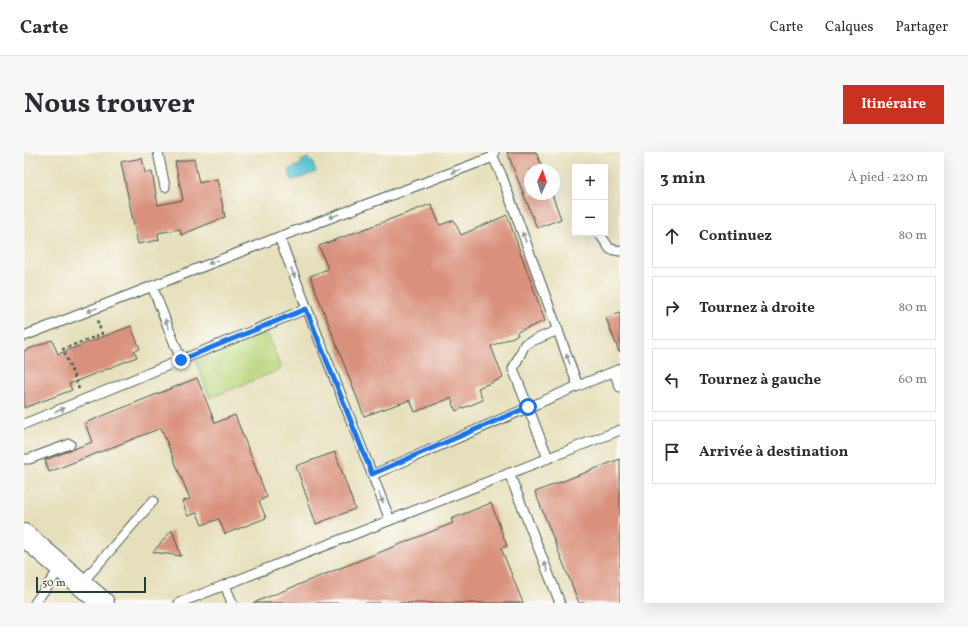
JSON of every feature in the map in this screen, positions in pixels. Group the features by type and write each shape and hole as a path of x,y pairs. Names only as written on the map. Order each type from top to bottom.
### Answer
{"street":[{"path":"24,535 103,603"}],"lane":[{"path":"158,152 165,187"},
{"path":"24,336 493,155 578,386"},
{"path":"601,236 610,249 620,251"},
{"path":"279,237 390,520"},
{"path":"152,286 181,360"},
{"path":"24,424 306,309"},
{"path":"548,458 513,369 525,344 558,330"},
{"path":"372,474 528,407 617,371 620,387"},
{"path":"179,603 620,430"},
{"path":"24,459 29,459 70,444"},
{"path":"509,473 560,603"},
{"path":"81,584 153,501"},
{"path":"35,603 61,567"},
{"path":"224,585 232,603"}],"path":[{"path":"83,401 63,349 102,334 92,310"}],"green space":[{"path":"267,332 281,369 210,398 196,361"}],"water":[{"path":"308,158 309,161 312,160 316,172 292,181 288,170 302,164 301,161"}],"building":[{"path":"507,152 536,152 541,164 524,164 524,195"},
{"path":"142,158 145,173 152,172 158,205 183,200 175,162 194,159 199,183 217,179 225,217 181,235 180,229 158,233 159,240 138,244 121,162"},
{"path":"526,200 554,200 561,219 537,228"},
{"path":"431,204 440,225 454,220 461,235 507,215 545,321 517,332 518,335 491,346 503,378 478,388 483,400 456,411 451,398 415,412 410,400 364,416 310,276 328,269 319,246"},
{"path":"620,312 620,352 619,352 606,318"},
{"path":"131,326 140,349 134,351 137,357 69,384 72,390 24,408 24,351 52,340 58,354"},
{"path":"197,378 215,423 235,415 267,497 259,501 266,518 225,534 219,519 202,525 197,513 188,516 182,501 190,499 161,428 49,472 45,460 92,442 85,423"},
{"path":"335,452 355,509 316,524 296,466"},
{"path":"620,459 620,603 579,603 535,492"},
{"path":"491,503 507,546 501,548 523,603 253,603 453,523 451,519"},
{"path":"172,530 181,556 153,552"}],"route":[{"path":"181,360 306,309 372,474 528,407"}]}
